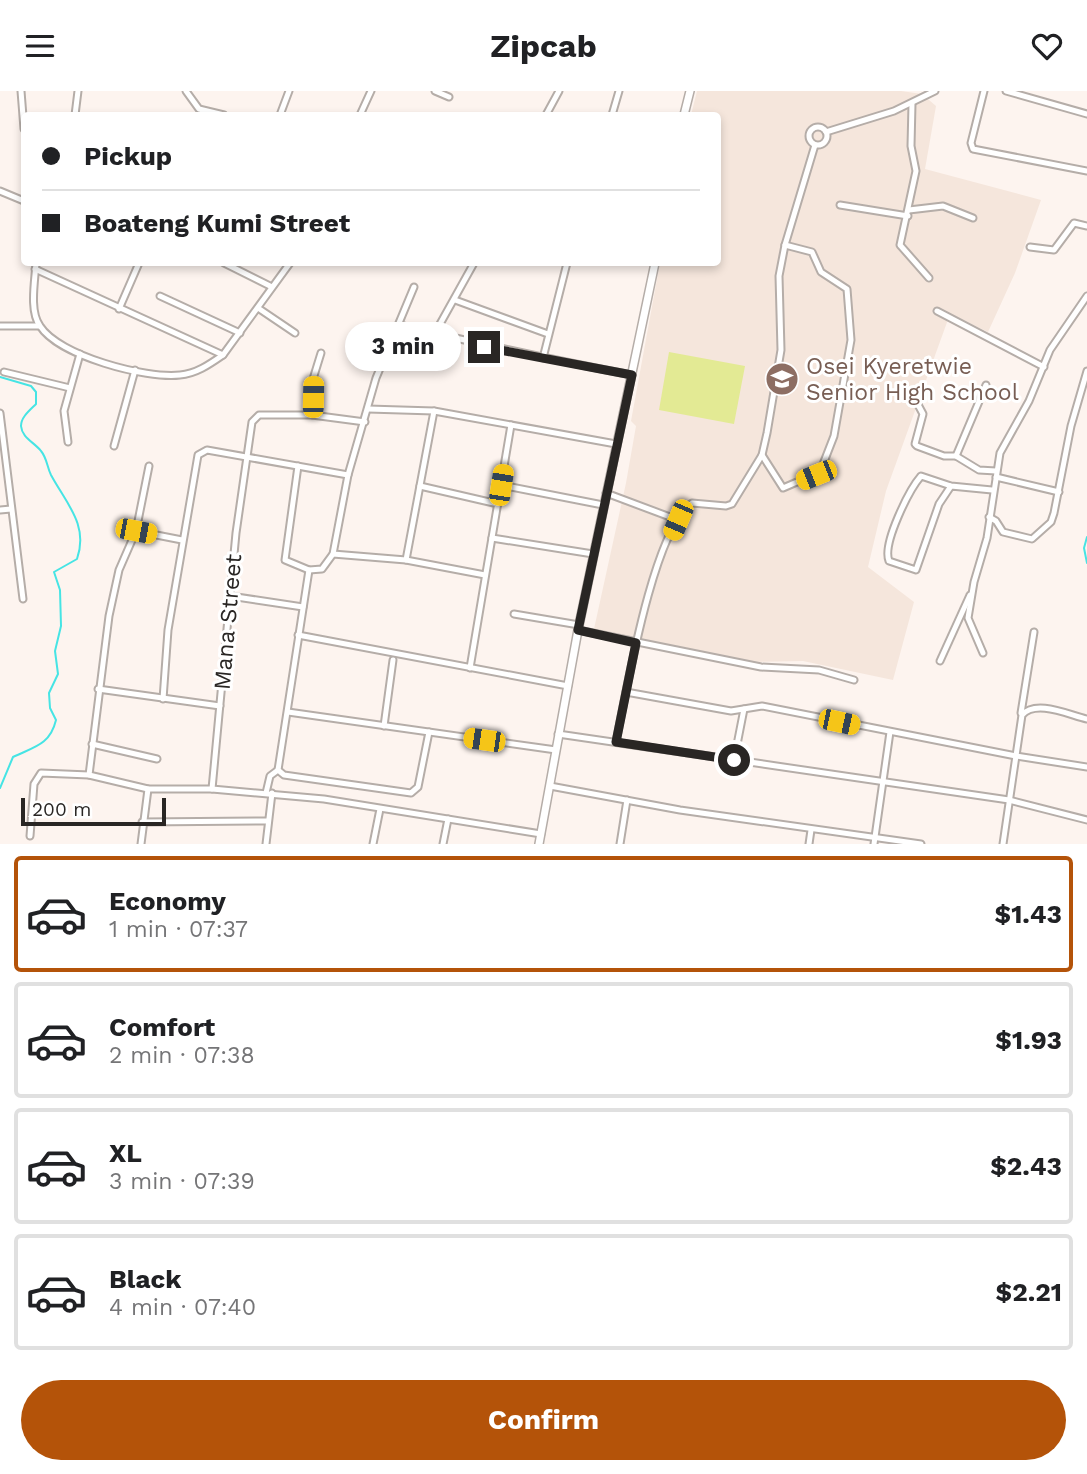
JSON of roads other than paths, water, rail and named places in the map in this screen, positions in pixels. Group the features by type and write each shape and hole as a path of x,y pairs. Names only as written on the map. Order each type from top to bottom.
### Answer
{"street":[{"path":"21,91 23,112"},
{"path":"75,112 78,91"},
{"path":"186,91 199,109 212,112"},
{"path":"281,112 289,91"},
{"path":"361,112 371,91"},
{"path":"435,91 449,97"},
{"path":"548,112 559,91"},
{"path":"613,112 619,91"},
{"path":"826,132 912,104 934,91"},
{"path":"984,91 971,143 973,149 1087,171"},
{"path":"1006,91 1087,114"},
{"path":"1033,98 1035,91"},
{"path":"684,112 687,92"},
{"path":"912,104 911,146 916,171 900,245 929,278"},
{"path":"196,112 199,109"},
{"path":"815,145 809,140 811,130 817,126 826,132"},
{"path":"815,145 825,142 826,132"},
{"path":"616,742 650,590 678,520 692,503 732,504 762,454 781,350 779,287 785,245 815,145"},
{"path":"0,191 21,200"},
{"path":"840,205 909,213 943,206 973,218"},
{"path":"1030,247 1050,251 1058,245 1074,223 1087,226"},
{"path":"762,454 783,488 820,473 834,436 851,340 847,289 821,272 812,252 785,245"},
{"path":"223,355 119,309 36,266 34,310 39,326 52,339 80,353 135,370 181,375 195,372 223,355 288,266"},
{"path":"119,309 138,266"},
{"path":"230,266 272,287"},
{"path":"435,333 472,266"},
{"path":"543,358 566,266"},
{"path":"539,844 578,628 654,266"},
{"path":"298,466 285,559 293,565 309,570 322,569 333,554 348,475 376,378 414,287"},
{"path":"160,296 240,333"},
{"path":"940,661 972,593 981,564 992,490 1006,439 1029,401 1055,341 1087,296"},
{"path":"455,300 548,334"},
{"path":"258,308 295,333"},
{"path":"937,311 1044,367"},
{"path":"399,325 632,375"},
{"path":"0,326 39,326"},
{"path":"356,335 391,343"},
{"path":"68,442 64,411 80,353"},
{"path":"321,353 313,379 312,415 365,422"},
{"path":"114,446 135,370"},
{"path":"989,517 996,521 1003,533 1034,539 1052,520 1071,426 1087,371"},
{"path":"4,372 70,388"},
{"path":"956,456 986,385"},
{"path":"916,401 923,414 915,444 944,456 956,456 979,470 1059,492"},
{"path":"368,409 434,411 617,445"},
{"path":"406,560 434,411"},
{"path":"0,413 23,599"},
{"name":"Mana Street","path":"212,789 230,596 252,422 259,415 312,415"},
{"path":"470,668 512,425"},
{"path":"163,698 168,630 198,455 207,450 348,475"},
{"path":"89,775 98,689 119,570 136,531 149,466"},
{"path":"951,486 939,504 916,570 889,561 887,555 894,527 918,479 924,475 951,486 992,490"},
{"path":"501,485 603,505"},
{"path":"420,486 498,504"},
{"path":"606,493 678,520"},
{"path":"0,510 11,509"},
{"path":"136,531 182,540"},
{"path":"492,538 593,554"},
{"path":"333,554 406,560 485,575"},
{"path":"266,844 270,776 278,770 309,570"},
{"path":"972,593 968,618 983,653"},
{"path":"230,596 303,607"},
{"path":"514,614 636,643 761,667 820,670 854,680"},
{"path":"1003,844 1034,632"},
{"path":"298,635 568,686"},
{"path":"384,726 393,660"},
{"path":"98,689 220,706"},
{"path":"626,692 731,711 762,706 890,733 1087,767"},
{"path":"1021,717 1025,711 1040,708 1087,719"},
{"path":"734,760 744,709"},
{"path":"288,712 556,750"},
{"path":"278,770 284,775 411,793 418,787 429,732"},
{"path":"874,841 890,733"},
{"path":"558,734 1009,800 1087,820"},
{"path":"92,744 157,759"},
{"path":"30,836 36,777 41,773 89,775 148,789 212,789 269,793 541,834"},
{"path":"550,786 874,841 921,844"},
{"path":"141,844 148,789"},
{"path":"620,844 627,800"},
{"path":"373,844 380,809"},
{"path":"443,844 448,819"},
{"path":"142,823 268,821"},
{"path":"809,844 811,830"}],"waterway":[{"path":"0,377 31,386 36,392 36,404 22,420 22,430 43,454 51,475 74,515 80,535 77,559 54,572 60,590 61,626 55,651 58,674 49,693 50,708 56,720 45,740 13,757 0,788"},
{"path":"1087,537 1084,548 1087,563"}],"place":[{"name":"Osei Kyeretwie Senior High School","path":"782,379"}]}
